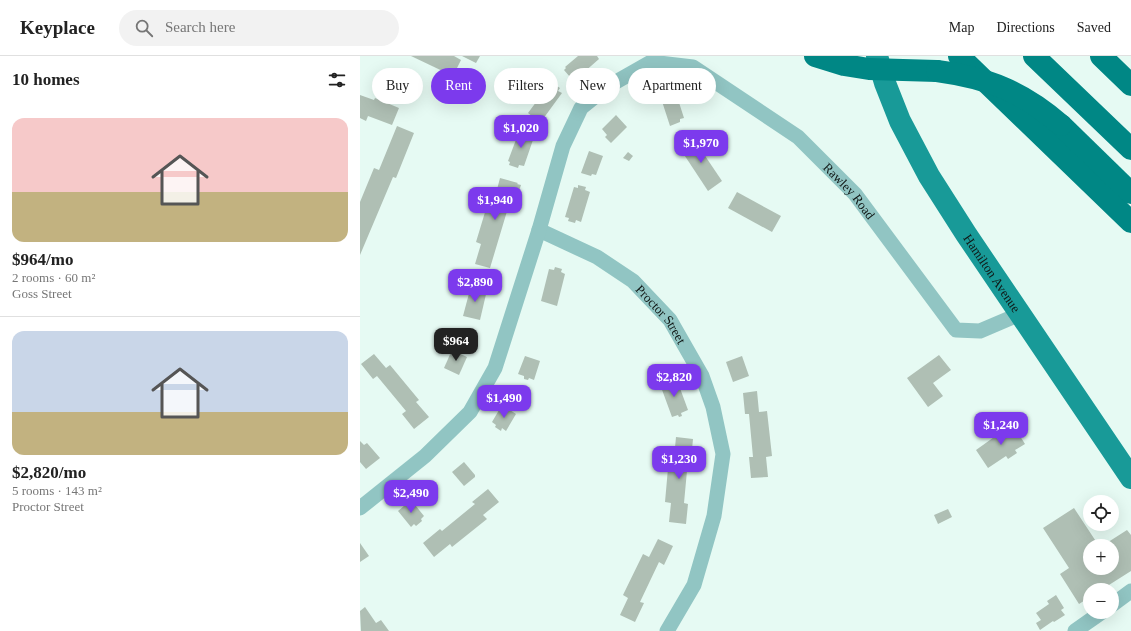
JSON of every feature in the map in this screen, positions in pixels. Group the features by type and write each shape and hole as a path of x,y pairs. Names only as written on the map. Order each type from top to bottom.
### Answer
{"highway":[{"path":"815,56 850,66 879,63 938,71 986,80 1008,89 1040,108 1061,125 1131,193"},
{"path":"959,56 1131,222"},
{"path":"1034,56 1131,149"},
{"path":"1101,56 1131,85"}],"main road":[{"name":"Hamilton Avenue","path":"879,63 900,121 926,171 966,234 1131,478"}],"street":[{"name":"Rawley Road","path":"539,230 563,146 581,108 607,87 651,62 693,67 798,137 855,194 956,330 980,331 1020,314"},
{"path":"360,508 426,456 470,412 495,368 539,230"},
{"name":"Proctor Street","path":"539,230 597,257 633,281 670,320 702,376 713,407 723,454 714,516 694,585 667,631"},
{"path":"1119,600 1131,591"},
{"path":"1075,631 1092,619"}],"building":[{"path":"411,56 454,56 461,60 457,68 436,68"},
{"path":"462,56 480,56 476,63"},
{"path":"578,56 597,56 599,59 589,68 565,67"},
{"path":"558,91 562,93 558,98"},
{"path":"360,95 372,99 372,104 389,104 399,108 392,125 368,116 366,121 360,118"},
{"path":"535,104 554,104 543,119 541,118 538,121 528,113"},
{"path":"663,104 679,104 684,118 680,119 680,122 670,126"},
{"path":"616,115 627,127 611,143 605,137 607,135 602,129"},
{"path":"397,126 414,133 396,178 393,177 360,255 360,202 374,168 379,170"},
{"path":"520,129 533,133 534,137 524,166 519,165 518,168 509,165 510,162 508,161"},
{"path":"693,138 722,181 708,191 679,147"},
{"path":"589,151 603,156 596,175 592,174 591,176 581,173"},
{"path":"628,152 633,156 629,161 623,158"},
{"path":"500,178 521,185 516,200 511,198 490,268 475,264 481,244 476,242 489,199 494,201"},
{"path":"578,185 586,187 585,190 590,192 581,222 576,220 575,223 568,221 569,218 565,217 574,187 578,188"},
{"path":"737,192 781,216 772,232 728,208"},
{"path":"555,267 562,269 561,272 565,274 557,306 541,301 549,269 554,270"},
{"path":"471,286 487,290 480,320 463,316"},
{"path":"452,350 467,357 459,375 444,368"},
{"path":"374,354 386,368 390,365 419,400 416,402 429,417 414,429 402,414 406,411 377,376 373,379 361,364"},
{"path":"939,355 951,370 933,383 943,396 928,407 907,378"},
{"path":"525,356 540,361 534,380 529,378 528,380 524,379 524,376 518,374"},
{"path":"742,356 749,376 733,382 726,362"},
{"path":"671,378 672,382 677,380 688,410 681,413 682,416 679,417 678,415 672,417 661,387 666,385 664,381"},
{"path":"757,391 759,412 767,411 772,456 766,457 768,477 751,478 749,457 753,457 749,414 745,414 743,393"},
{"path":"502,405 516,414 506,431 502,428 501,431 495,427 496,425 492,422"},
{"path":"1008,424 1010,427 1013,425 1025,444 1015,450 1017,453 1008,459 1006,456 988,468 976,450 997,435 996,432"},
{"path":"676,437 693,439 691,460 688,460 684,503 688,504 686,524 669,522 671,503 665,502 669,457 674,458"},
{"path":"360,441 364,445 367,443 380,458 366,469 360,462"},
{"path":"464,462 475,477 464,486 452,472"},
{"path":"488,489 499,502 483,515 487,519 452,547 450,544 434,557 423,543 440,529 442,531 475,504 472,502"},
{"path":"411,500 424,516 421,519 422,521 416,526 414,524 411,527 398,511"},
{"path":"1074,508 1083,522 1083,531 1089,531 1094,539 1083,539 1083,575 1119,575 1119,539 1113,539 1127,530 1131,535 1131,571 1112,583 1083,583 1083,601 1079,604 1060,574 1069,568 1043,528"},
{"path":"948,509 952,517 938,524 934,515"},
{"path":"658,539 673,546 664,565 659,562 640,602 644,603 635,622 620,615 628,598 623,595 643,554 649,557"},
{"path":"360,543 369,556 360,562"},
{"path":"1056,595 1064,608 1061,610 1065,615 1040,630 1036,623 1041,620 1036,613 1049,604 1047,601"},
{"path":"365,607 376,623 381,620 389,631 361,631 360,611"}]}
